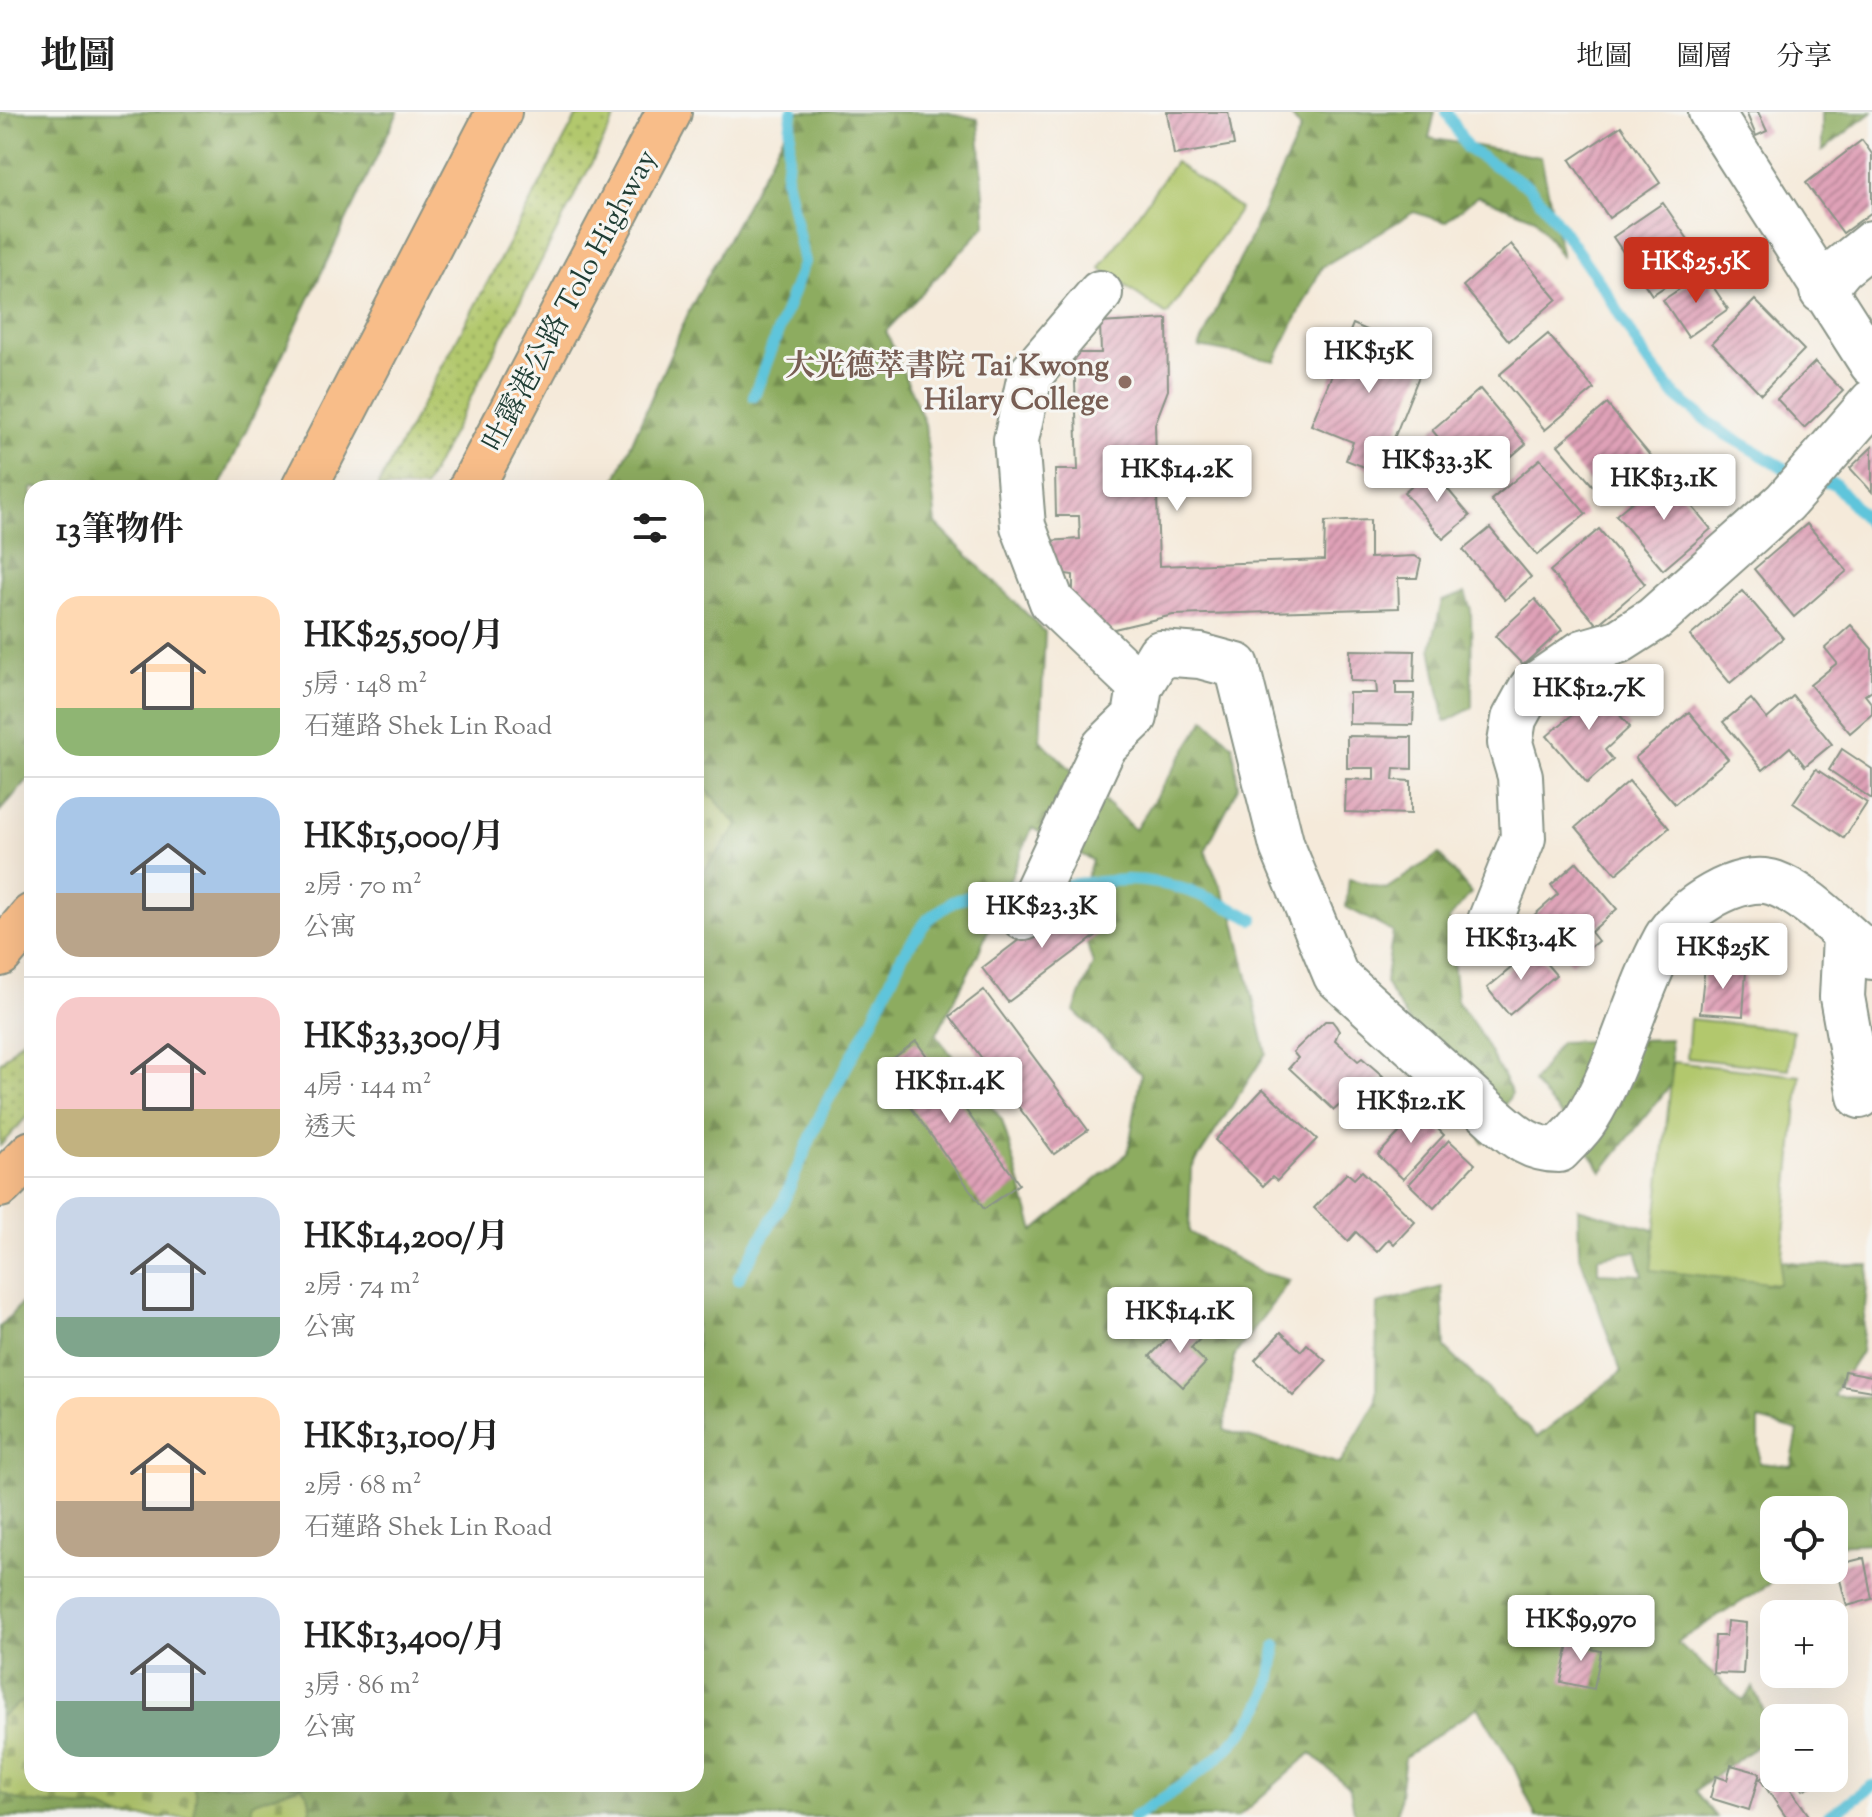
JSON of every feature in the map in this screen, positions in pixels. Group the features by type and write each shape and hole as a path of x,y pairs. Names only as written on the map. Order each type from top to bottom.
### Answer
{"highway":[{"path":"308,480 499,112"},
{"name":"吐露港公路 Tolo Highway","path":"475,480 669,112"},
{"path":"0,954 24,926"},
{"path":"0,1185 24,1161"}],"street":[{"path":"1711,112 1822,291 1872,364"},
{"path":"1822,291 1842,267 1872,243"},
{"path":"1100,293 1030,375 1016,440 1023,526 1052,602 1140,686"},
{"path":"1490,921 1523,838 1520,776 1510,743 1514,719 1531,688 1583,652 1618,642 1654,619 1785,502 1872,402"},
{"path":"1024,918 1104,747 1135,717 1140,686 1160,653 1200,656 1237,666 1282,846 1336,976 1520,1140 1540,1150 1559,1150 1587,1120 1667,935 1698,906 1729,885 1750,881 1773,883 1807,904 1859,946 1842,997 1860,1096"}],"green space":[{"path":"0,112 398,112 223,480 24,480 24,784 0,811"},
{"path":"579,112 618,112 428,480 381,480"},
{"path":"796,112 943,112 978,119 986,225 886,331 925,424 936,524 1045,632 1040,740 1135,830 1205,719 1233,746 1238,787 1205,851 1234,918 1266,1053 1191,1169 1189,1232 1262,1273 1290,1280 1234,1356 1224,1430 1340,1464 1376,1403 1377,1304 1442,1287 1445,1348 1537,1437 1621,1372 1579,1253 1578,1208 1745,1256 1815,1265 1869,1265 1861,1352 1833,1396 1872,1397 1872,1543 1848,1544 1848,1496 1760,1496 1760,1584 1770,1584 1677,1642 1743,1701 1753,1687 1761,1704 1760,1744 1695,1791 1716,1817 1536,1817 1513,1765 1478,1707 1405,1757 1397,1817 1355,1817 1350,1789 1311,1753 1238,1817 0,1817 0,1327 24,1301 24,1792 704,1792 704,480 615,480 690,309","holes":["1032,828 1092,860 1077,910 1093,964 1074,1011 1141,1074 1128,1153 1034,1231 1002,1120 936,1035 977,956","1636,1251 1643,1275 1598,1273 1598,1257","1759,1420 1798,1431 1791,1466 1759,1463"]},
{"path":"1288,112 1435,112 1429,138 1541,157 1562,258 1535,218 1478,196 1445,222 1414,212 1322,267 1275,361 1199,347 1301,129"},
{"path":"1822,112 1872,112 1822,151"},
{"path":"1175,162 1240,209 1167,315 1100,268"},
{"path":"1465,593 1471,610 1472,708 1445,722 1431,648 1442,601"},
{"path":"704,786 738,826 704,871"},
{"path":"1439,854 1471,893 1449,919 1457,1001 1478,1030 1512,1093 1483,1142 1385,983 1393,932 1346,907 1349,879 1386,889"},
{"path":"1690,1019 1793,1030 1789,1069 1687,1058"},
{"path":"24,1038 24,1120 0,1146 0,1063"},
{"path":"1670,1039 1672,1083 1602,1171 1568,1123 1533,1083 1560,1042"},
{"path":"1673,1062 1800,1076 1779,1284 1651,1270"},
{"path":"23,1700 24,1792 195,1792 194,1817 122,1817 102,1808 23,1802 0,1793 0,1717"},
{"path":"283,1792 306,1792 311,1808 309,1817 258,1817 252,1814 251,1803"}],"building":[{"path":"1167,112 1228,112 1234,145 1174,155"},
{"path":"1746,112 1758,112 1767,131 1756,136"},
{"path":"1621,126 1660,183 1609,218 1570,160"},
{"path":"1862,140 1872,154 1872,212 1843,233 1806,183"},
{"path":"1663,203 1703,261 1652,295 1613,237"},
{"path":"1511,244 1557,299 1509,341 1463,286"},
{"path":"1704,273 1728,309 1688,337 1663,300"},
{"path":"1755,300 1804,350 1761,394 1712,343"},
{"path":"1167,319 1168,390 1155,424 1159,566 1324,560 1325,522 1370,520 1370,558 1415,556 1421,560 1417,578 1398,578 1399,608 1173,615 1093,634 1065,594 1073,590 1073,575 1060,573 1047,541 1080,539 1079,516 1056,516 1055,470 1078,470 1074,353 1101,353 1100,323"},
{"path":"1353,324 1427,356 1380,473 1346,460 1353,442 1311,425"},
{"path":"1548,334 1594,389 1545,430 1499,375"},
{"path":"1815,362 1843,391 1804,428 1777,399"},
{"path":"1480,389 1526,444 1478,485 1432,430"},
{"path":"1607,404 1653,459 1605,500 1558,445"},
{"path":"1872,447 1872,492 1850,468"},
{"path":"1540,459 1586,514 1537,555 1491,500"},
{"path":"1431,469 1470,516 1443,539 1404,492"},
{"path":"1665,474 1711,529 1663,570 1616,515"},
{"path":"1807,524 1847,571 1794,617 1754,569"},
{"path":"1490,528 1531,577 1505,600 1463,550"},
{"path":"1599,529 1645,584 1597,625 1550,571"},
{"path":"1743,591 1783,638 1730,683 1690,636"},
{"path":"1535,599 1562,630 1523,665 1495,636"},
{"path":"1851,625 1872,649 1872,690 1865,695 1872,704 1872,714 1850,733 1810,685 1837,663 1825,648"},
{"path":"1350,650 1415,651 1414,682 1396,682 1396,694 1414,694 1413,725 1349,724 1349,693 1377,693 1376,682 1350,681"},
{"path":"1591,681 1630,727 1605,750 1613,760 1587,783 1547,736 1573,714 1565,703"},
{"path":"1793,696 1832,744 1805,766 1790,747 1763,770 1723,722 1751,699 1767,719"},
{"path":"1689,712 1728,759 1675,804 1635,758"},
{"path":"1347,736 1412,737 1412,769 1394,768 1393,780 1411,781 1411,814 1345,812 1346,779 1374,780 1374,768 1347,768"},
{"path":"1842,749 1872,769 1872,799 1829,770"},
{"path":"1816,769 1867,803 1844,838 1793,803"},
{"path":"1629,781 1669,828 1616,874 1576,827"},
{"path":"1577,862 1617,909 1591,932 1598,941 1571,963 1532,917 1558,894 1551,885"},
{"path":"1075,897 1101,932 1008,1002 982,968"},
{"path":"1534,949 1556,975 1509,1015 1487,988"},
{"path":"1705,966 1746,970 1743,1016 1700,1013"},
{"path":"984,990 1088,1130 1054,1154 950,1016"},
{"path":"1325,1021 1332,1021 1339,1031 1335,1040 1358,1061 1362,1058 1383,1076 1355,1104 1349,1097 1334,1110 1289,1068 1298,1058 1293,1052"},
{"path":"916,1041 1019,1184 984,1209 882,1067"},
{"path":"1263,1089 1317,1139 1277,1181 1272,1177 1263,1186 1215,1140"},
{"path":"1420,1111 1444,1135 1403,1179 1378,1155"},
{"path":"1449,1140 1475,1164 1434,1208 1409,1184"},
{"path":"1362,1171 1415,1222 1394,1244 1389,1239 1377,1252 1356,1232 1348,1241 1314,1208 1347,1173 1354,1179"},
{"path":"1183,1322 1200,1339 1191,1348 1206,1363 1183,1387 1150,1356"},
{"path":"1281,1332 1301,1351 1307,1344 1326,1361 1293,1396 1255,1360"},
{"path":"1845,1371 1872,1376 1872,1391 1842,1386"},
{"path":"1864,1558 1872,1599 1848,1606 1841,1584 1848,1584 1848,1562"},
{"path":"1727,1621 1746,1623 1743,1674 1713,1673 1715,1636 1726,1636"},
{"path":"1572,1630 1581,1632 1580,1639 1588,1642 1587,1648 1601,1651 1594,1689 1561,1682"},
{"path":"1731,1765 1760,1773 1749,1810 1710,1798 1716,1776 1727,1780"},
{"path":"1769,1792 1793,1792 1810,1817 1786,1817"}],"waterway":[{"path":"754,396 804,262 786,178 792,112"},
{"path":"1447,112 1467,148 1529,187 1549,211 1607,293 1646,359 1676,396 1720,431 1798,476"},
{"path":"1816,480 1835,484 1872,527"},
{"path":"1051,886 1127,880 1160,883 1207,898 1253,919"},
{"path":"738,1279 784,1200 824,1107 871,1022 903,954 928,919 954,901 996,889 1026,886"},
{"path":"1134,1817 1212,1763 1246,1728 1268,1689 1276,1646"},
{"path":"1828,1817 1872,1786"}],"place":[{"name":"大光德萃書院 Tai Kwong Hilary College","path":"1125,382"}]}
